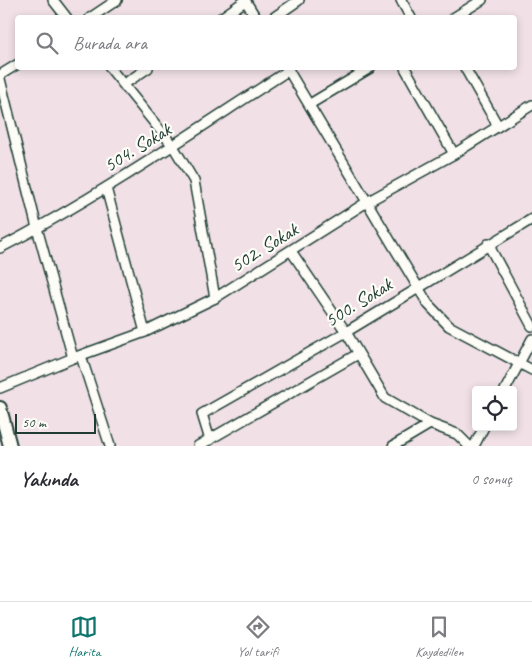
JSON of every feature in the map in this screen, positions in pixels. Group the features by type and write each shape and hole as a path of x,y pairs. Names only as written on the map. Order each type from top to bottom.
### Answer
{"street":[{"path":"53,0 65,15"},
{"path":"94,15 117,0"},
{"path":"225,15 245,0 254,15"},
{"path":"277,15 299,0"},
{"path":"401,0 409,15"},
{"path":"458,15 482,0"},
{"path":"0,75 15,66"},
{"path":"112,70 173,146 194,181 215,298"},
{"path":"124,84 145,70"},
{"name":"504. Sokak","path":"0,248 106,188 173,146 287,70"},
{"path":"289,70 428,304 449,326 532,370"},
{"path":"310,104 367,70"},
{"path":"406,70 454,154"},
{"path":"466,70 498,126"},
{"path":"0,79 37,228 77,357 110,446"},
{"name":"502. Sokak","path":"0,388 146,332 215,298 367,202 454,154 532,105"},
{"path":"106,188 146,332"},
{"name":"500. Sokak","path":"210,440 202,414 346,332 418,286 532,219"},
{"path":"488,244 532,326"},
{"path":"291,251 346,332 385,398 430,424 457,434 469,446"},
{"path":"507,386 532,339"},
{"path":"198,446 358,354"},
{"path":"0,408 10,446"},
{"path":"392,446 430,424"},
{"path":"474,446 482,431"}]}
